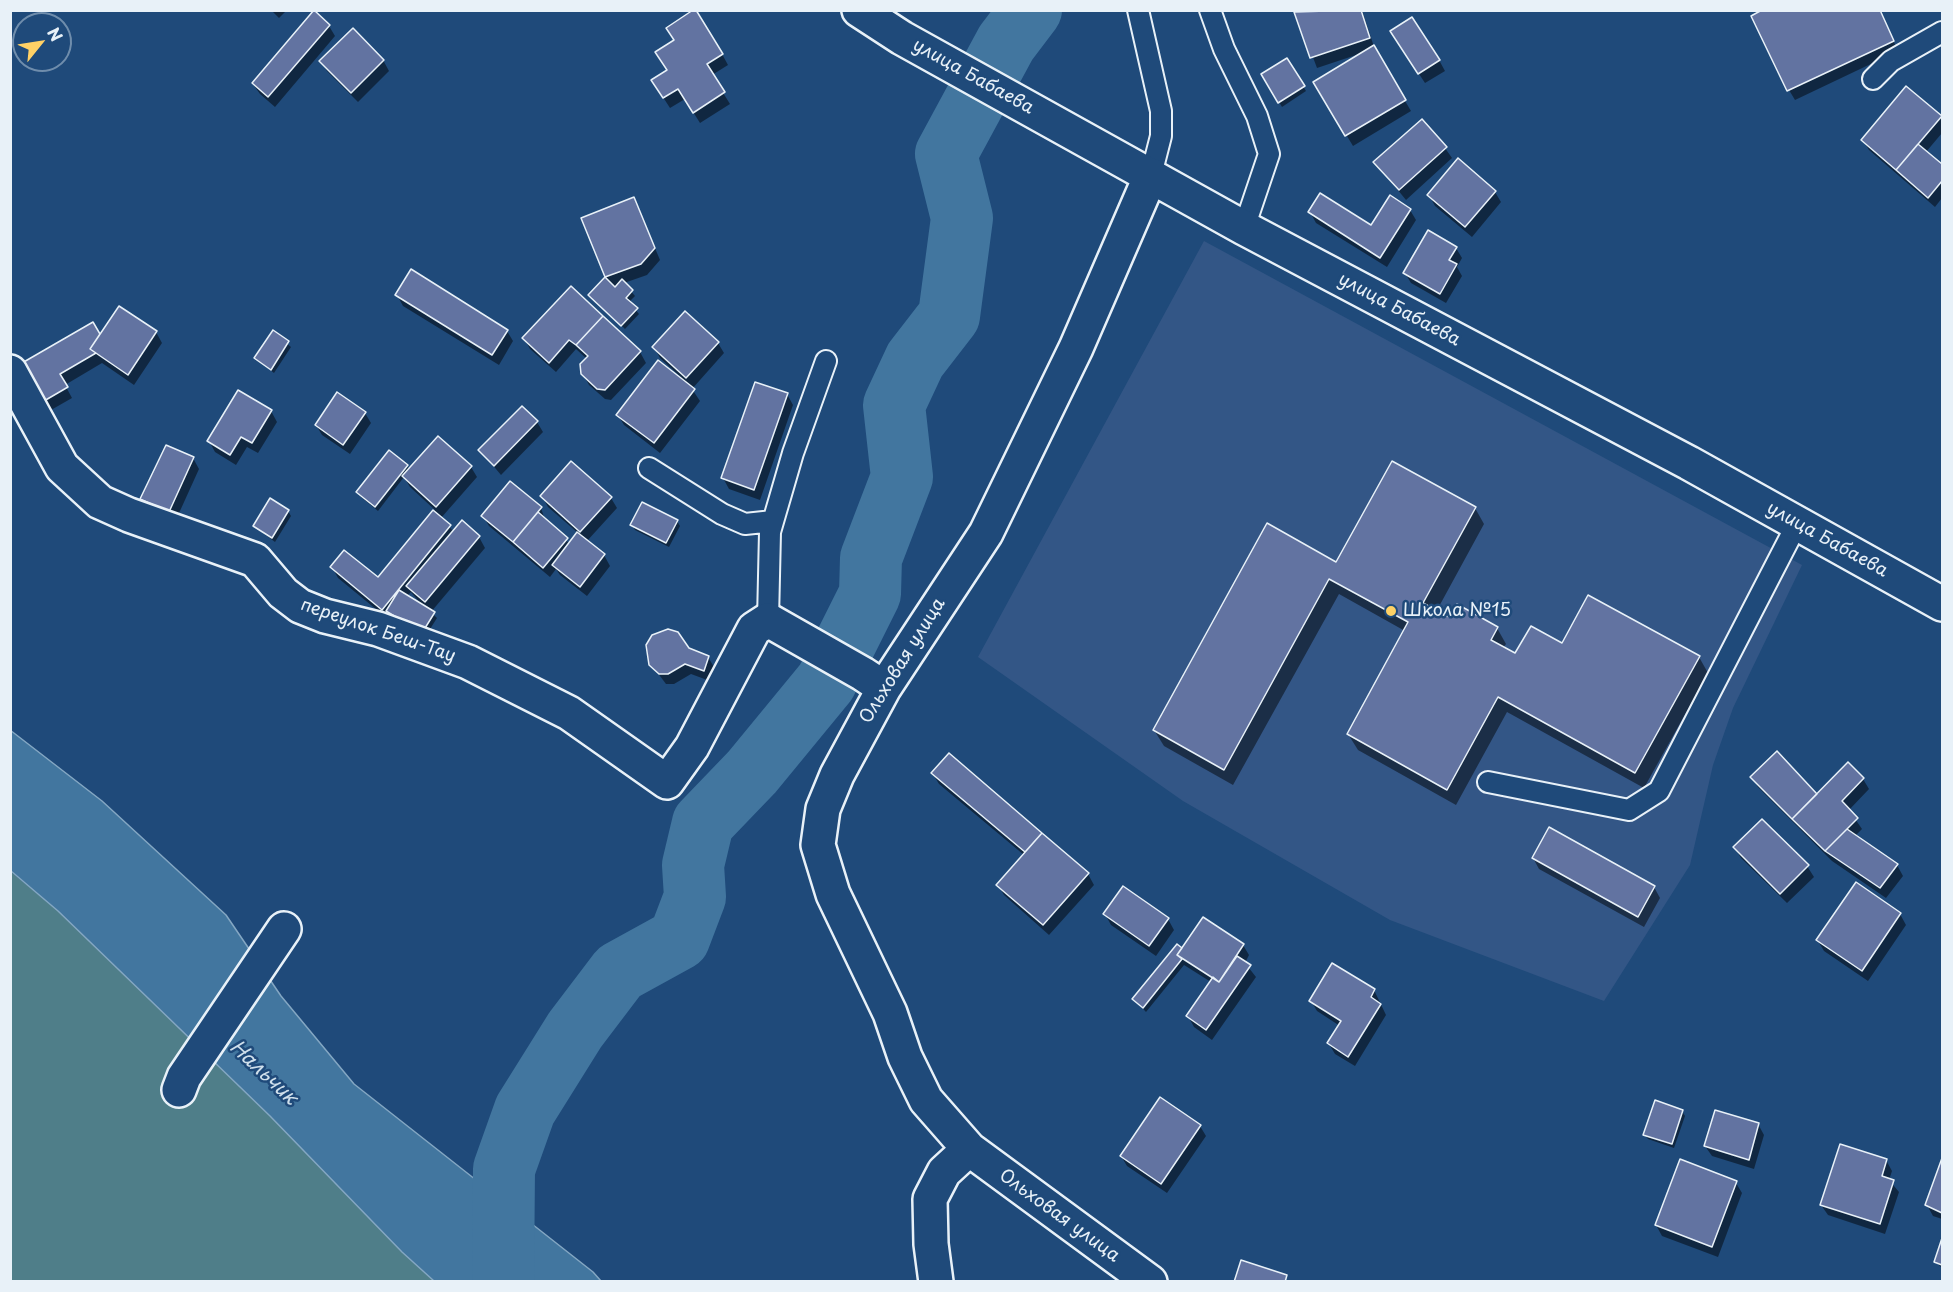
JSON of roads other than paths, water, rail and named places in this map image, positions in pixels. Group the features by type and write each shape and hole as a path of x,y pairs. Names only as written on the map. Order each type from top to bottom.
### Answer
{"street":[{"name":"улица Бабаева","path":"859,10 902,38 1244,228 1942,604"},
{"name":"Ольховая улица","path":"1150,1281 969,1149 926,1100 909,1065 890,1013 833,894 818,845 823,808 873,681 986,532 1076,348 1151,175"},
{"name":"переулок Беш-Тау","path":"10,372 62,467 100,502 129,515 255,560 283,593 300,606 325,616 378,629 468,662 569,713 667,782 702,730 754,630 778,627"},
{"path":"778,627 873,681"},
{"path":"182,1084 281,932"},
{"path":"936,1281 931,1244 930,1199 944,1172 969,1149"}],"lane":[{"path":"1138,10 1161,111 1161,136 1151,175"},
{"path":"1210,10 1224,49 1257,116 1269,154 1244,228"},
{"path":"1873,79 1891,61 1942,32"},
{"path":"778,627 770,532 793,453 826,361"},
{"path":"649,468 722,514 746,524 773,521"},
{"path":"1488,782 1629,810 1659,791 1797,524"}],"water":[{"name":"Нальчик","path":"10,730 102,801 226,915 281,996 354,1084 593,1272 601,1281 434,1281 402,1252 270,1116 58,911 11,871"}],"waterway":[{"path":"503,1282 504,1169 525,1110 575,1030 619,972 679,939 695,897 693,865 703,823 752,772 826,682 870,594 871,558 902,477 894,405 915,360 949,316 962,218 946,154 1006,43 1031,10"}],"place":[{"name":"Школа №15","path":"1391,611"}]}
